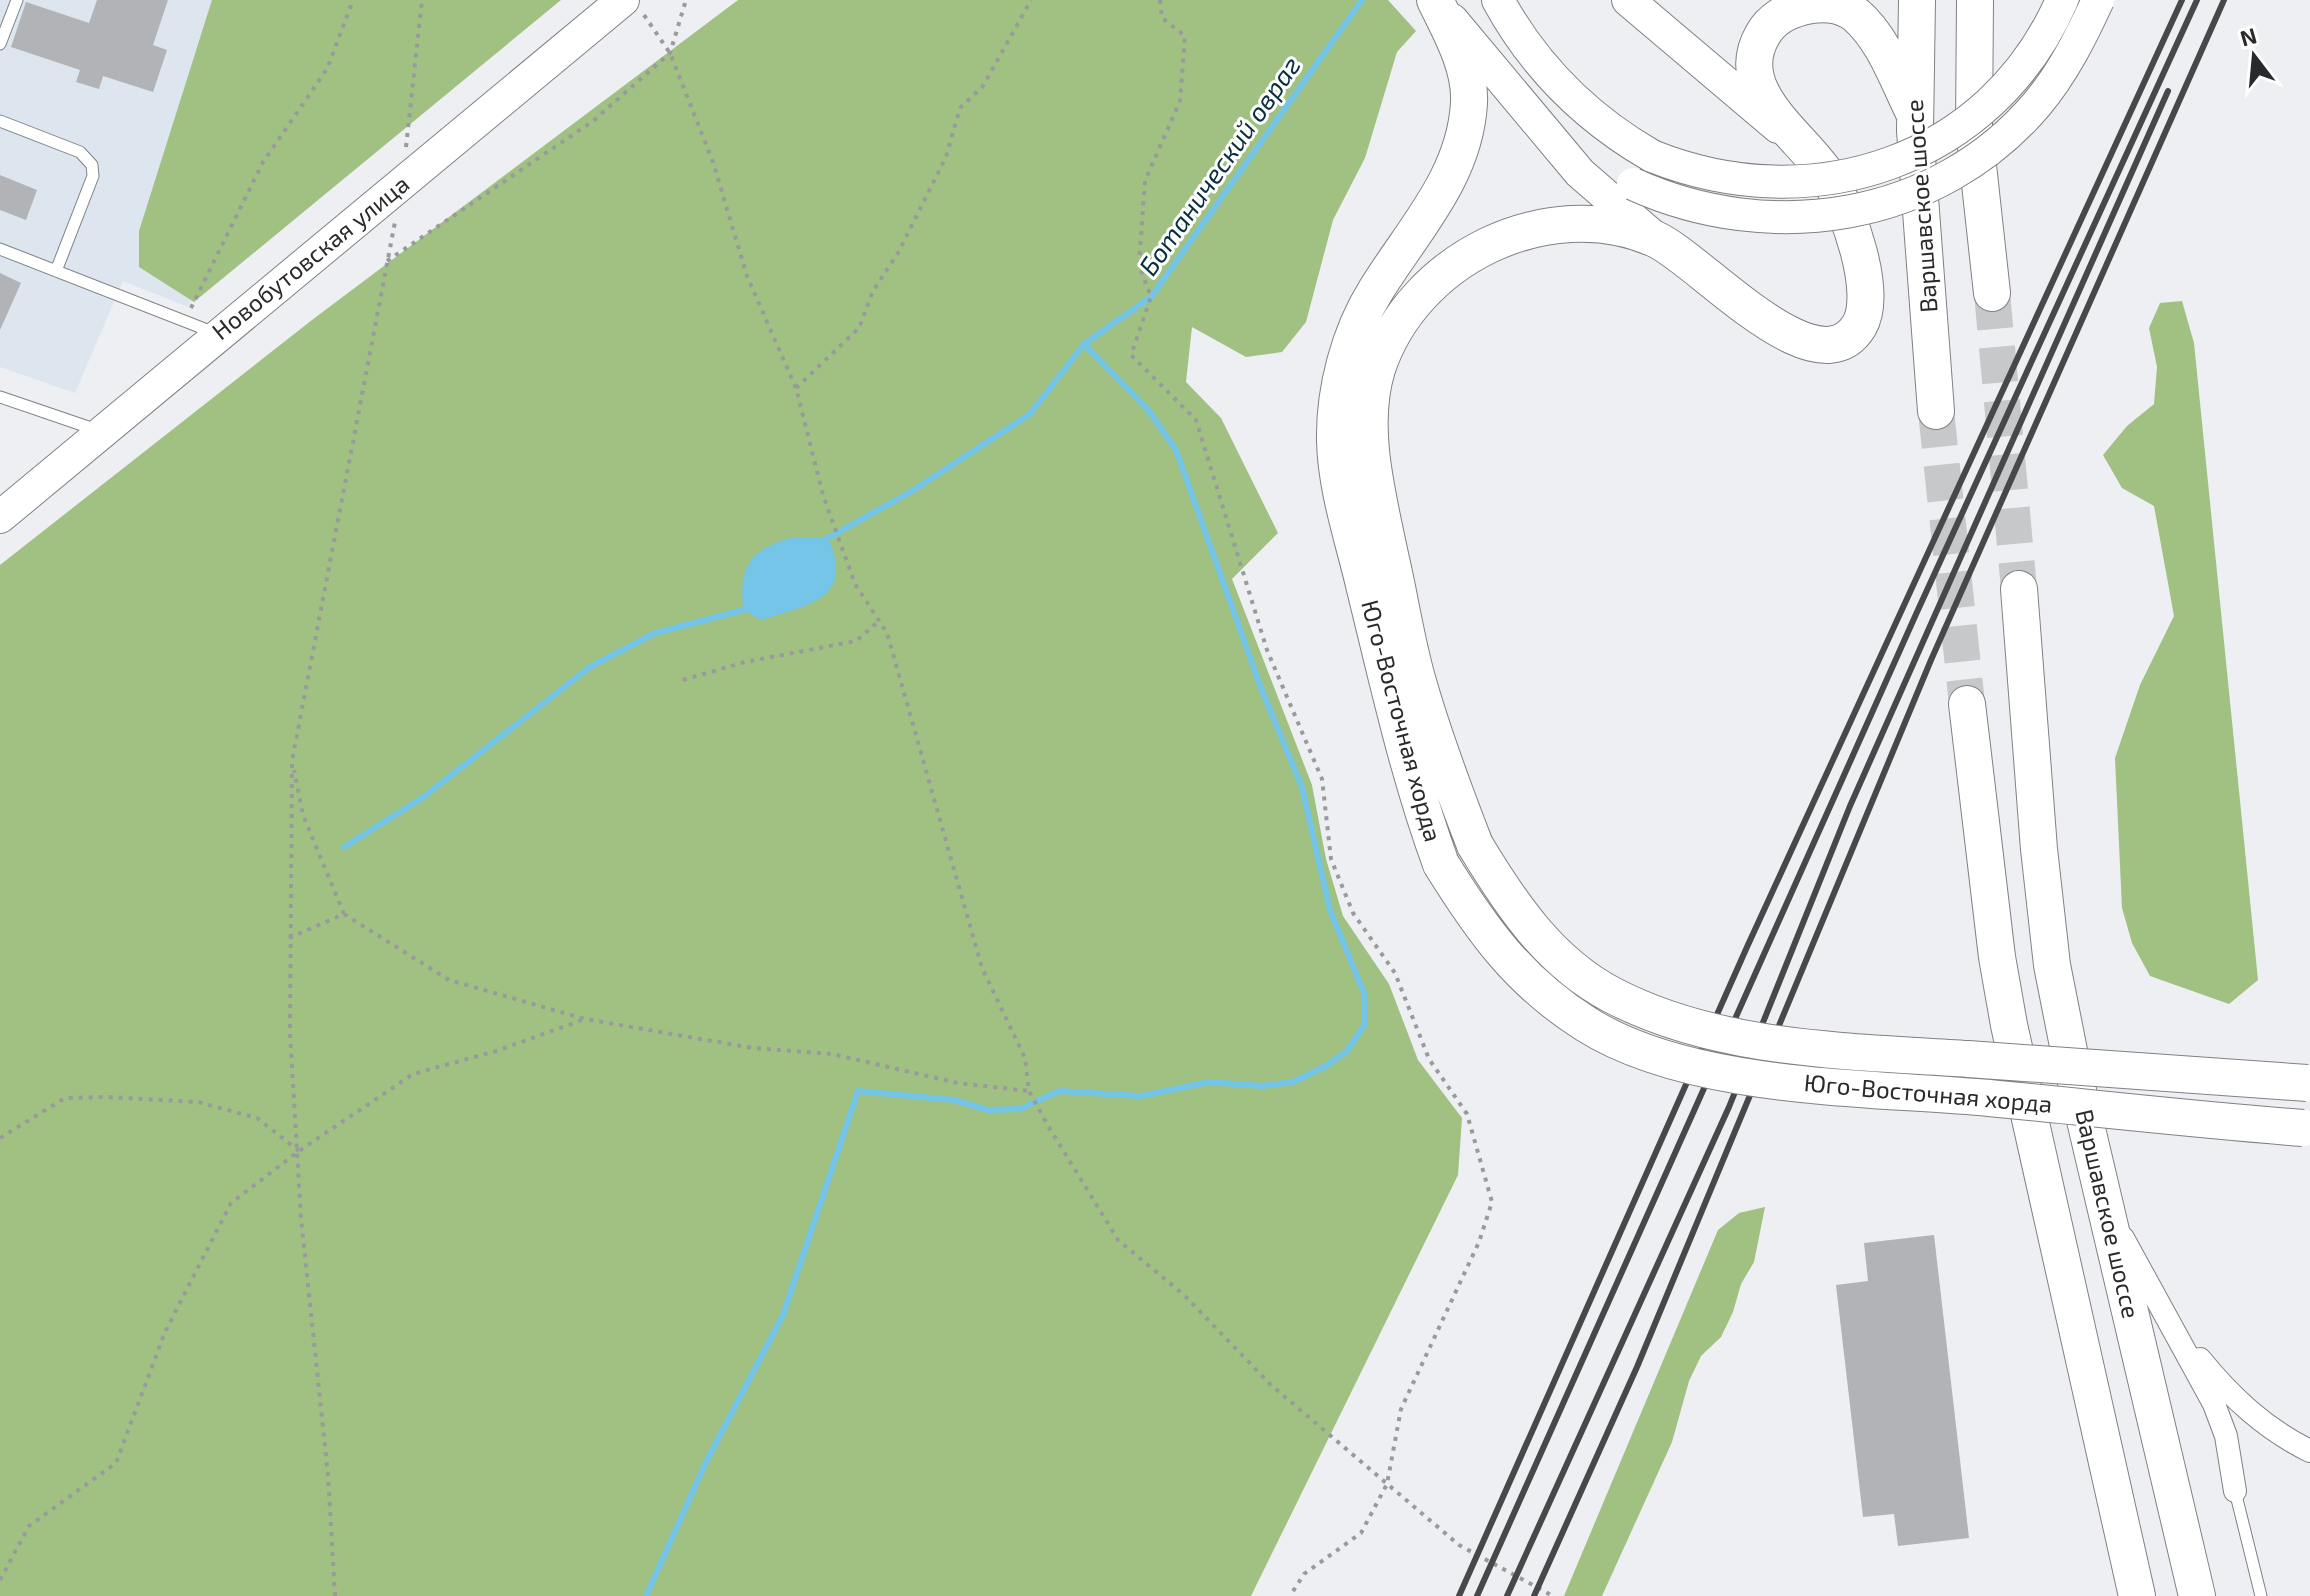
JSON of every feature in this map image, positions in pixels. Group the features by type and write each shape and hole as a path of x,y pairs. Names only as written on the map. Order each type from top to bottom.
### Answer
{"main road":[{"name":"Юго-Восточная хорда","path":"1435,0 1460,51 1469,101 1460,150 1441,193 1376,290 1355,332 1340,386 1335,441 1344,501 1403,747 1441,864 1484,933 1529,981 1587,1024 1642,1051 1703,1068 1787,1080 2166,1118 2306,1128"},
{"name":"Варшавское шоссе","path":"1917,0 1914,113 1936,411"},
{"path":"1975,0 1974,129 1992,293"},
{"name":"Юго-Восточная хорда","path":"1914,113 1874,36 1846,8 1828,4 1808,5 1777,18 1766,29 1754,56 1758,86 1793,139 1827,175 1850,222 1865,309 1862,322 1851,337 1826,347 1796,339 1656,239 1607,225 1565,222 1496,242 1459,259 1414,301 1390,336 1376,373 1371,420 1373,474 1417,679 1475,845 1513,907 1558,956 1610,994 1670,1019 1808,1046 2308,1083"},
{"name":"Варшавское шоссе","path":"2019,589 2039,849 2052,965 2197,1596"},
{"path":"1967,704 1997,957 2009,1025 2137,1596"}],"street":[{"path":"1435,0 1580,173 1656,239"},
{"path":"1498,0 1533,56 1604,127 1652,156 1710,176 1775,184 1838,179 1889,165 1940,140 1991,101 2038,45 2062,0"},
{"path":"1628,0 1793,139"},
{"path":"1512,92 1567,140 1633,184 1700,208 1774,219 1844,214 1901,198 1959,170 2015,127 2064,68 2098,0"},
{"name":"Новобутовская улица","path":"0,517 403,183 632,5"},
{"path":"2105,1205 2167,1318 2226,1436 2235,1491"},
{"path":"2167,1318 2230,1395 2273,1430 2310,1451"}],"lane":[{"path":"0,44 17,0"},
{"path":"0,121 80,152 92,165 93,176 56,271"},
{"path":"0,249 219,334"},
{"path":"0,397 102,431"},
{"path":"2235,1491 2261,1596"}],"path":[{"path":"184,321 263,162 327,69 353,0"},
{"path":"403,183 422,0"},
{"path":"335,1596 314,1326 301,1218 290,1033 292,761 387,261 593,121 670,53 686,0"},
{"path":"796,388 859,328 873,291 898,253 946,157 960,108 983,86 1031,0"},
{"path":"1160,0 1162,18 1185,36 1180,101 1145,181 1139,265 1151,297 1131,355 1196,420 1267,650 1322,779 1331,859 1353,913 1395,973 1429,1059 1467,1114 1492,1202 1479,1242 1401,1409 1387,1484 1361,1533 1304,1574 1290,1596"},
{"path":"632,5 670,53 713,162 747,276 796,388 801,417 855,584 887,633 982,968 1025,1058 1029,1091 1118,1240 1184,1295 1271,1385 1459,1545 1553,1596"},
{"path":"683,680 745,662 856,641 879,621"},
{"path":"292,761 303,815 344,914 449,980 585,1019 753,1048 832,1054 958,1083 1029,1091"},
{"path":"289,938 344,914"},
{"path":"0,1580 29,1526 116,1463 165,1332 231,1203 299,1151 413,1074 496,1051 585,1019"},
{"path":"0,1138 65,1098 107,1097 198,1102 257,1118 299,1151"}],"shaded area":[{"path":"0,0 280,0 219,220 188,307 123,281 75,393 0,367"}],"green space":[{"path":"212,0 561,0 194,302 139,267 139,231"},
{"path":"738,0 1388,0 1416,31 1397,52 1365,158 1333,220 1306,322 1282,352 1246,357 1192,327 1186,382 1221,418 1278,533 1232,579 1312,785 1326,859 1343,916 1389,984 1418,1060 1462,1118 1458,1175 1251,1596 0,1596 0,565 312,320"},
{"path":"2182,301 2194,343 2258,980 2229,1004 2150,976 2132,943 2122,908 2115,758 2140,685 2174,616 2154,506 2122,488 2103,455 2127,426 2154,404 2157,367 2149,328 2160,303"},
{"path":"1765,1207 1754,1262 1741,1284 1733,1312 1721,1337 1701,1356 1689,1381 1672,1442 1602,1596 1564,1596 1718,1230 1739,1213"}],"water":[{"path":"795,537 828,538 835,559 836,575 822,597 795,610 761,620 743,610 746,570 758,553"}],"building":[{"path":"97,0 168,0 153,45 167,50 153,92 103,76 99,89 76,82 80,70 11,47 26,2 89,23"},
{"path":"0,175 37,190 26,220 0,210"},
{"path":"0,273 21,283 0,330"},
{"path":"1934,1235 1969,1538 1898,1546 1894,1514 1863,1517 1836,1285 1868,1281 1864,1243"}],"waterway":[{"name":"Ботанический овраг","path":"828,538 912,491 1030,414 1084,344 1151,297 1362,0"},
{"path":"646,1596 706,1462 783,1315 858,1091 954,1100 988,1110 1020,1109 1059,1091 1141,1096 1209,1082 1262,1086 1293,1082 1326,1066 1347,1051 1365,1024 1364,993 1330,910 1302,787 1261,688 1176,450 1149,411 1084,344"},
{"path":"344,847 422,798 590,667 655,633 743,610"}],"tunnel":[{"path":"1992,293 2019,589"},
{"path":"1936,411 1967,704"}],"railway":[{"path":"1459,1596 1747,947 2182,0"},
{"path":"1477,1596 1917,612 2197,0"},
{"path":"1534,1596 1637,1367 1931,660 2224,0"},
{"path":"1507,1596 1729,1107 1850,806 2168,91"}]}
